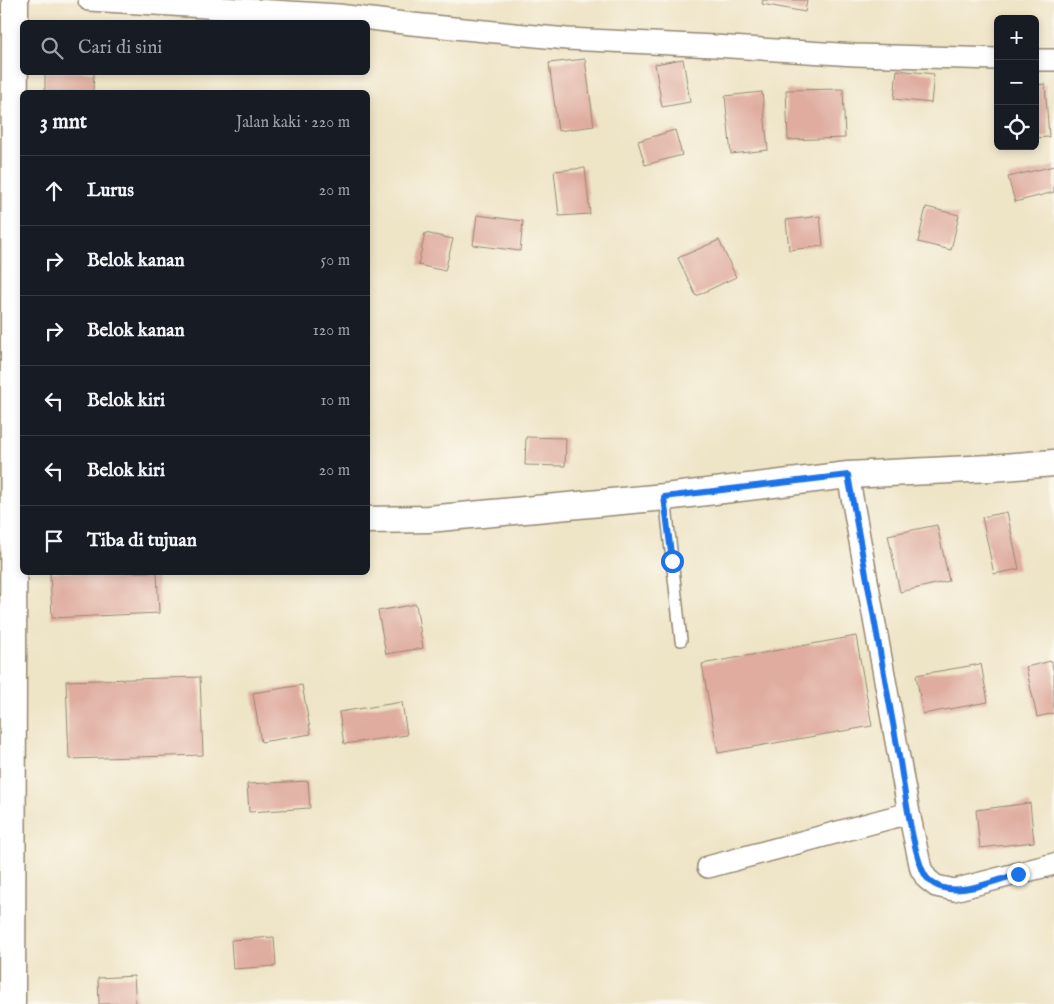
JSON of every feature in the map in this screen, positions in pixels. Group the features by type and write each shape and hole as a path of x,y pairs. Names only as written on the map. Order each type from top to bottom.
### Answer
{"street":[{"path":"12,1004 19,527 15,0"},
{"path":"89,0 338,15 567,39 855,55 994,59"},
{"path":"1039,60 1054,60"},
{"path":"370,520 428,519 664,497 848,475 1054,463"},
{"path":"848,475 908,812 921,869 927,879 936,886 954,890 1054,864"},
{"path":"708,866 908,812"}],"lane":[{"path":"664,497 681,640"}],"building":[{"path":"763,0 807,0 805,12 762,4"},
{"path":"585,59 594,126 558,131 549,63"},
{"path":"683,59 690,102 662,107 655,64"},
{"path":"897,70 934,74 931,103 894,99"},
{"path":"45,75 94,75 93,90 45,90"},
{"path":"1045,84 1049,137 1039,138 1039,85"},
{"path":"843,89 845,138 788,140 786,90"},
{"path":"762,92 768,150 731,154 725,96"},
{"path":"675,130 682,155 645,165 638,141"},
{"path":"1054,166 1054,192 1015,202 1008,177"},
{"path":"585,168 590,214 559,216 554,171"},
{"path":"926,207 959,215 951,250 918,242"},
{"path":"477,215 523,221 520,251 473,245"},
{"path":"820,216 823,246 789,250 786,220"},
{"path":"425,233 453,239 445,271 418,265"},
{"path":"719,240 736,277 696,296 678,258"},
{"path":"526,437 566,438 565,466 525,465"},
{"path":"1007,512 1019,569 994,574 982,517"},
{"path":"937,525 949,581 900,592 888,535"},
{"path":"50,575 157,575 159,613 52,618"},
{"path":"416,604 423,648 386,654 378,611"},
{"path":"856,636 872,726 718,753 702,664"},
{"path":"1051,661 1054,673 1054,713 1037,717 1026,667"},
{"path":"981,664 988,702 923,714 916,675"},
{"path":"200,677 203,755 69,759 66,681"},
{"path":"302,685 311,734 261,742 253,693"},
{"path":"402,702 407,735 344,744 339,712"},
{"path":"308,781 310,808 249,812 247,784"},
{"path":"1030,803 1034,842 980,848 976,810"},
{"path":"274,937 276,966 233,969 231,940"},
{"path":"134,976 136,1004 99,1004 98,978"}],"route":[{"path":"672,561 664,497 848,475 908,812 921,869 927,879 936,886 954,890 1018,874"}]}
